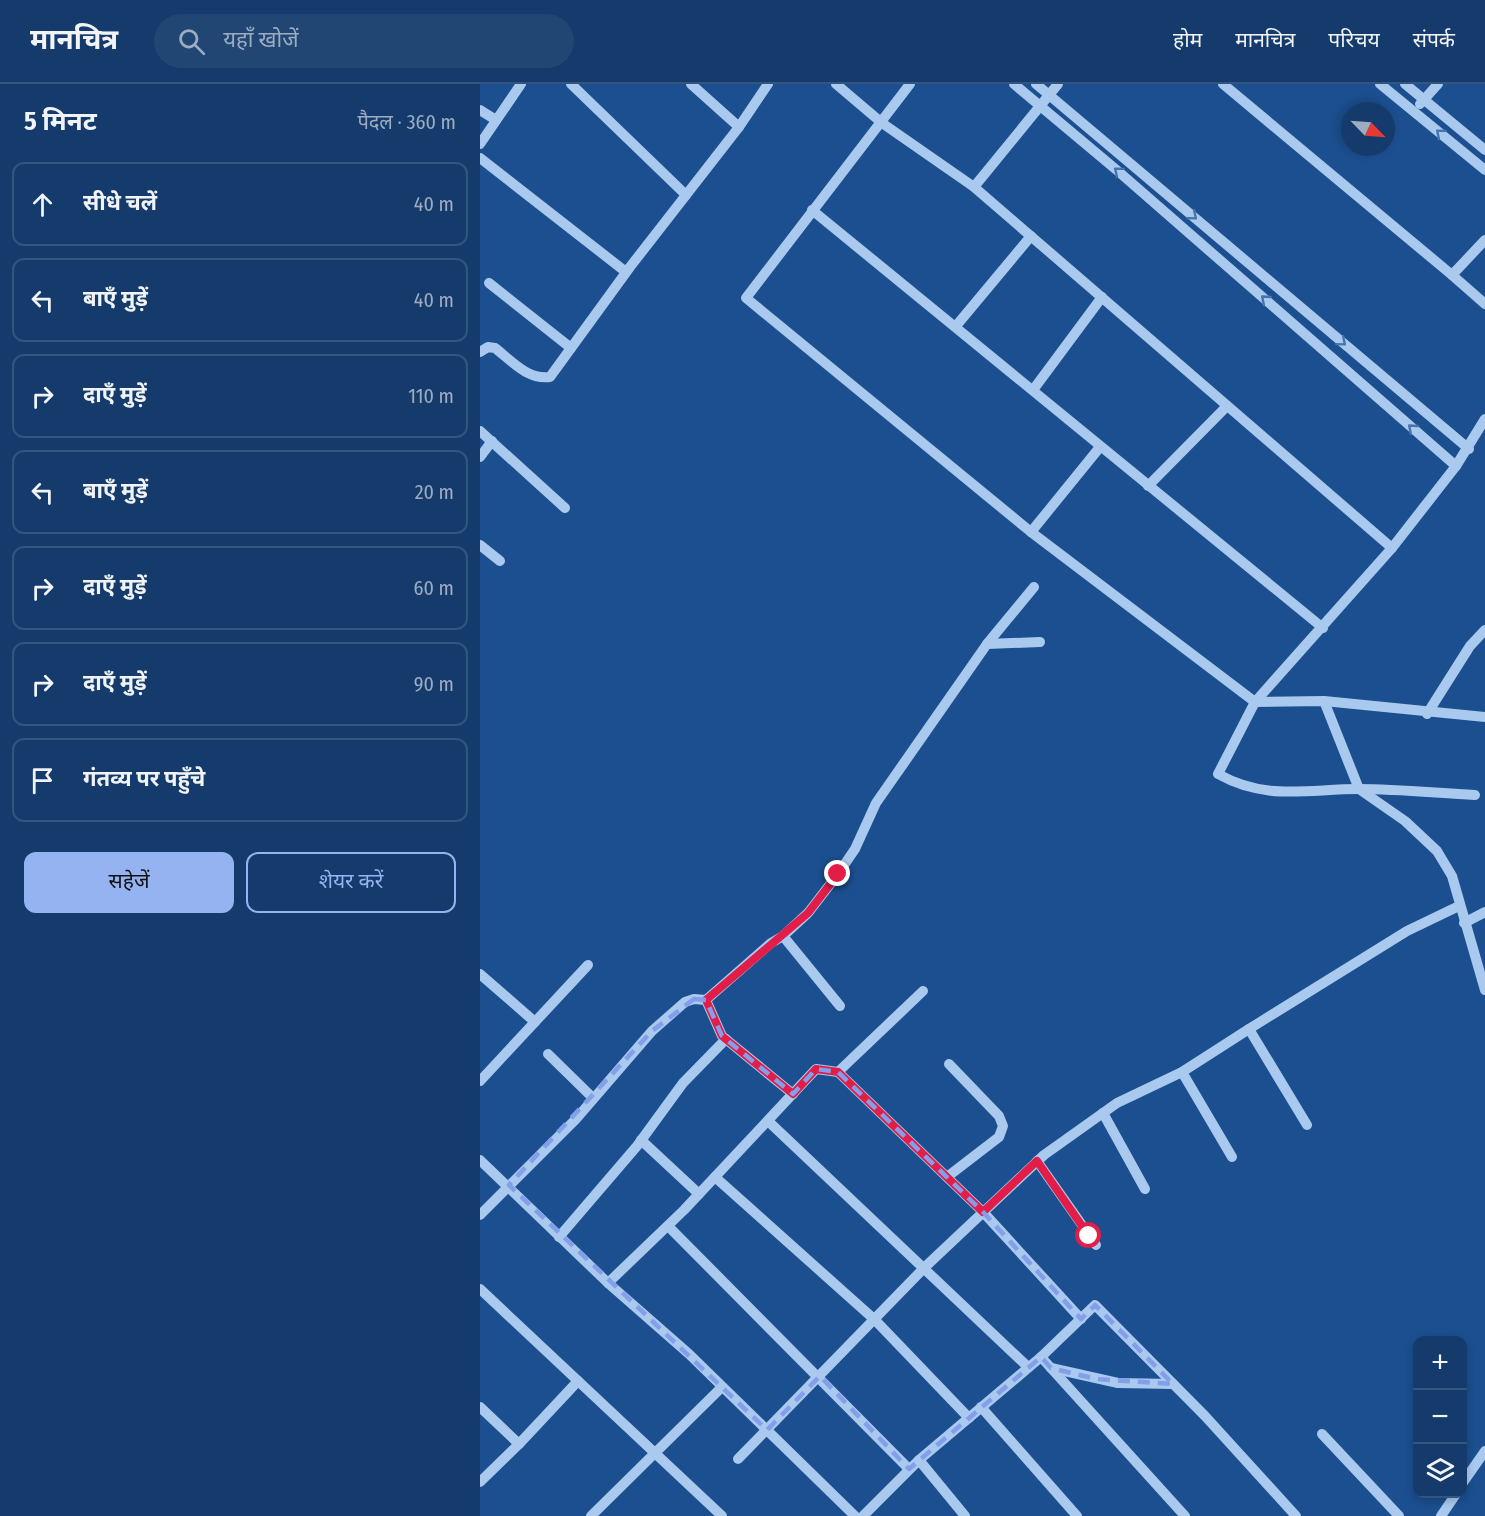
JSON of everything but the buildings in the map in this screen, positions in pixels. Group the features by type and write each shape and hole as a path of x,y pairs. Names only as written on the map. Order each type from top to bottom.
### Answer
{"street":[{"path":"480,144 521,84"},
{"path":"571,84 686,195"},
{"path":"691,84 739,128"},
{"path":"480,352 488,347 495,348 537,379 550,377 626,272 739,128 768,84"},
{"path":"836,84 882,123 974,187 1392,548"},
{"path":"910,84 746,298 1031,532 1256,702 1324,701 1427,714 1485,717"},
{"path":"1014,84 1456,466"},
{"path":"1036,84 1469,449"},
{"path":"974,187 1058,84"},
{"path":"1223,84 1485,304"},
{"path":"1380,84 1485,170"},
{"path":"1414,111 1437,84"},
{"path":"1400,102 1409,85 1485,150"},
{"path":"480,110 496,120"},
{"path":"480,158 626,272"},
{"path":"812,210 1323,628"},
{"path":"956,326 1031,236"},
{"path":"1452,275 1485,240"},
{"path":"489,283 571,348"},
{"path":"1033,390 1102,297"},
{"path":"1148,486 1227,406"},
{"path":"1475,795 1359,789 1269,792 1236,784 1218,774 1256,702 1392,548 1469,449 1485,419"},
{"path":"480,431 565,508"},
{"path":"480,457 492,441"},
{"path":"1031,532 1100,447"},
{"path":"480,546 500,561"},
{"path":"480,1215 593,1098 652,1031 676,1009 694,999 706,1000 808,913 855,849 876,803 987,644 1034,587"},
{"path":"1427,714 1470,646 1485,630"},
{"path":"987,644 1040,642"},
{"path":"1324,701 1359,789 1405,821 1437,851 1452,876 1485,990"},
{"path":"738,1459 925,1267 1037,1161 1117,1103 1182,1072 1407,931 1459,906"},
{"path":"1464,923 1485,912"},
{"path":"783,936 840,1006"},
{"path":"480,1081 588,965"},
{"path":"480,974 535,1022"},
{"path":"838,1072 922,991"},
{"path":"706,1000 722,1036 793,1094"},
{"path":"1249,1029 1307,1125"},
{"path":"559,1237 641,1140 683,1083 726,1039"},
{"path":"548,1054 593,1098"},
{"path":"947,1177 999,1137 1003,1126 999,1116 950,1064"},
{"path":"608,1283 668,1226 816,1069 838,1072 983,1212 1081,1318"},
{"path":"1182,1072 1232,1157"},
{"path":"1103,1113 1145,1189"},
{"path":"768,1120 1028,1367"},
{"path":"641,1140 699,1194"},
{"path":"480,1160 509,1185 608,1283 722,1387 855,1516"},
{"path":"1037,1161 1096,1245"},
{"path":"715,1177 875,1320 969,1418"},
{"path":"668,1226 820,1376 909,1469"},
{"path":"480,1289 722,1516"},
{"path":"863,1516 909,1469 1041,1357 1095,1305 1173,1384 1296,1516"},
{"path":"1041,1357 1185,1516"},
{"path":"1051,1368 1118,1383 1173,1384"},
{"path":"480,1482 578,1381"},
{"path":"591,1516 722,1387"},
{"path":"480,1407 519,1444"},
{"path":"981,1407 1077,1516"},
{"path":"1322,1434 1399,1516"},
{"path":"1467,1477 1485,1451"},
{"path":"919,1460 965,1516"},
{"path":"1441,1516 1453,1498"}],"highlighted area":[{"path":"694,999 706,1000 722,1036 793,1094 816,1069 838,1072 983,1212 1081,1319 1095,1305 1173,1384 1096,1379 1051,1368 1041,1357 909,1469 820,1376 767,1430 509,1185 652,1031"}],"route":[{"path":"838,874 808,913 706,1000 722,1036 793,1094 816,1069 838,1072 983,1212 1037,1161 1089,1236"}]}
